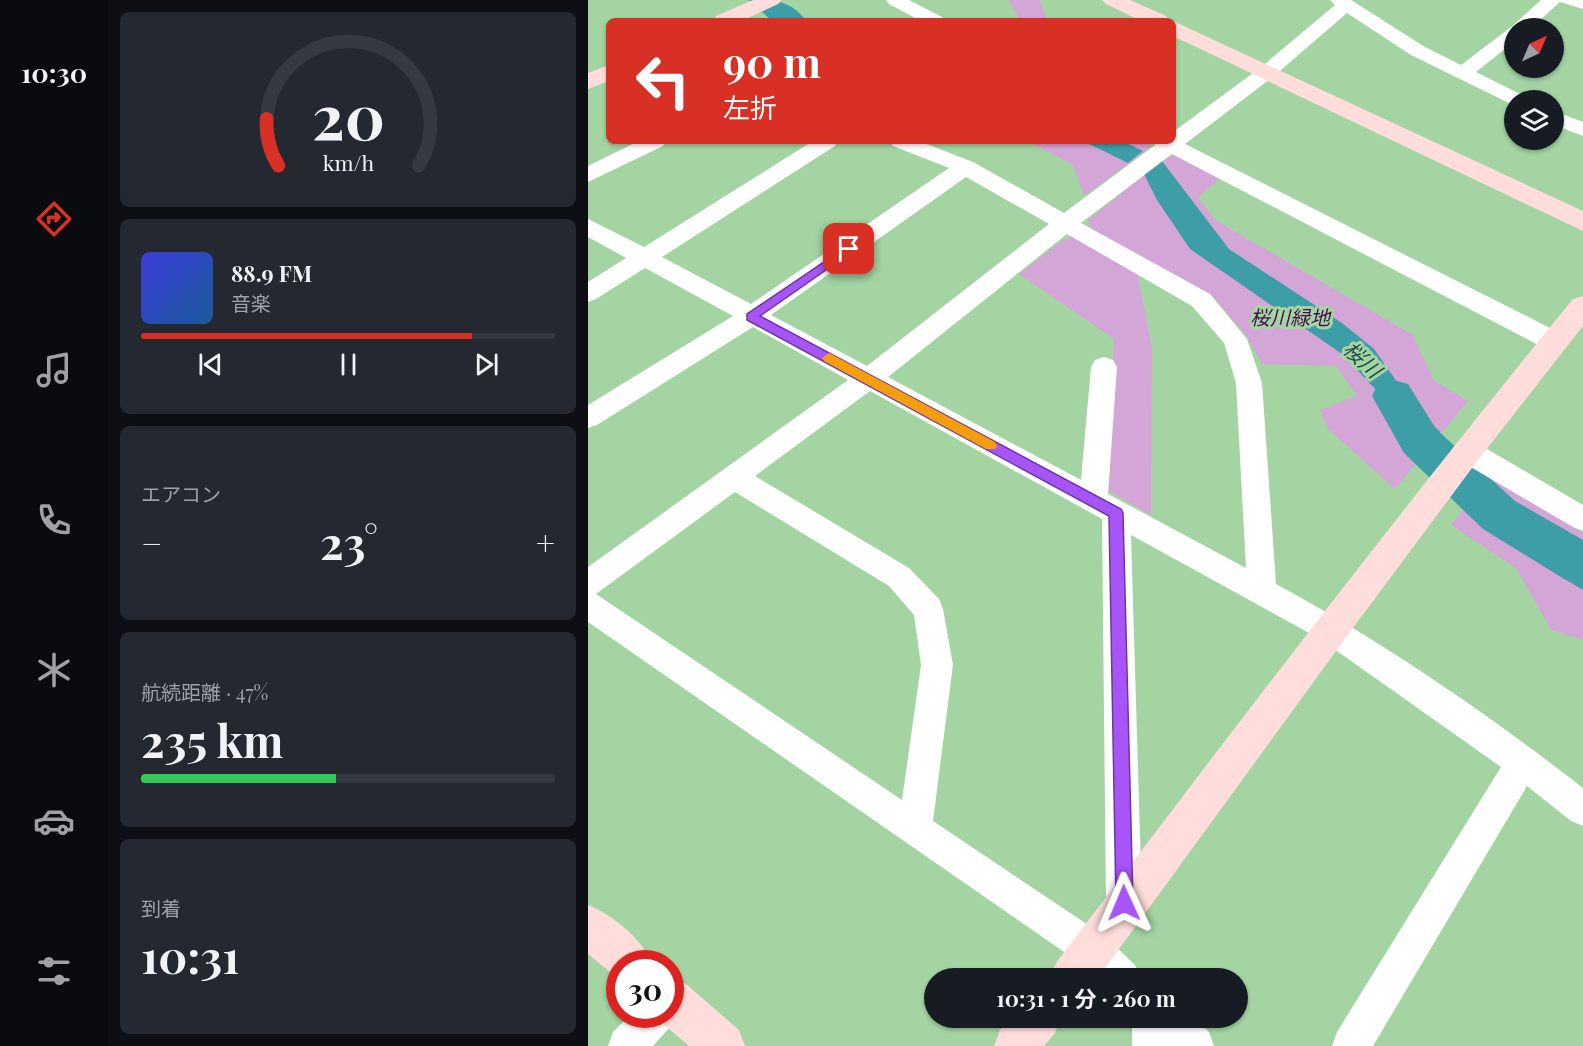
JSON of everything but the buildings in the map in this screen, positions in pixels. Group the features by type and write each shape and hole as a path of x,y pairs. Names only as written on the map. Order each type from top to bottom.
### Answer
{"street":[{"path":"895,0 928,18"},
{"path":"1113,0 1152,18"},
{"path":"1531,18 1552,0"},
{"path":"1567,0 1583,4"},
{"path":"1176,138 1267,72 1342,2 1418,51 1504,94"},
{"path":"729,18 755,4"},
{"path":"1176,29 1583,222"},
{"path":"1463,73 1504,41"},
{"path":"588,82 606,73"},
{"path":"1564,121 1583,130"},
{"path":"588,175 650,144"},
{"path":"588,293 823,144"},
{"path":"908,144 965,167 1201,300 1234,339 1249,382 1262,591"},
{"path":"588,584 868,379 1156,152 1553,341"},
{"path":"588,418 751,317 965,167"},
{"path":"588,227 1331,629 1523,762 1583,809"},
{"path":"588,605 915,829 1082,964 1124,903 1433,495 1583,306"},
{"path":"1104,367 1105,507 1124,903"},
{"path":"1466,453 1583,519"},
{"path":"733,477 899,577 928,609 937,665 915,829"},
{"path":"1351,1046 1523,762"},
{"path":"588,926 615,950"},
{"path":"684,1012 723,1046"},
{"path":"627,1046 644,1028"},
{"path":"1016,1046 1030,1028"},
{"path":"1151,1028 1151,1046"},
{"path":"1176,1028 1195,1046"}],"green space":[{"path":"1008,0 1040,0 1046,18 1019,18"},
{"path":"1033,144 1149,144 1150,148 1084,196 1073,165"},
{"name":"桜川緑地","path":"1178,155 1221,178 1198,197 1215,220 1413,335 1434,381 1468,401 1395,489 1328,429 1320,410 1357,396 1336,366 1262,364 1246,335 1213,297 1094,232 1087,221 1168,156"},
{"path":"1073,237 1137,271 1152,348 1151,515 1109,491 1114,339 1019,274 1063,240"},
{"path":"1488,477 1583,533 1583,640 1551,630 1516,568 1451,525"}],"water":[{"path":"785,4 804,18 772,18 765,13"},
{"path":"1089,144 1128,144 1143,151 1128,163"},
{"path":"1162,161 1229,249 1342,323 1374,349 1411,402 1440,432 1416,463 1377,391 1342,354 1190,249 1157,200 1144,174"},
{"path":"1482,487 1583,552 1583,590 1550,570 1468,511"}],"waterway":[{"name":"桜川","path":"764,0 787,18"},
{"name":"桜川","path":"1393,396 1420,441 1499,515 1583,565"}],"slow traffic":[{"path":"829,358 991,446"}],"route":[{"path":"849,249 751,317 1116,513 1124,903"}]}
